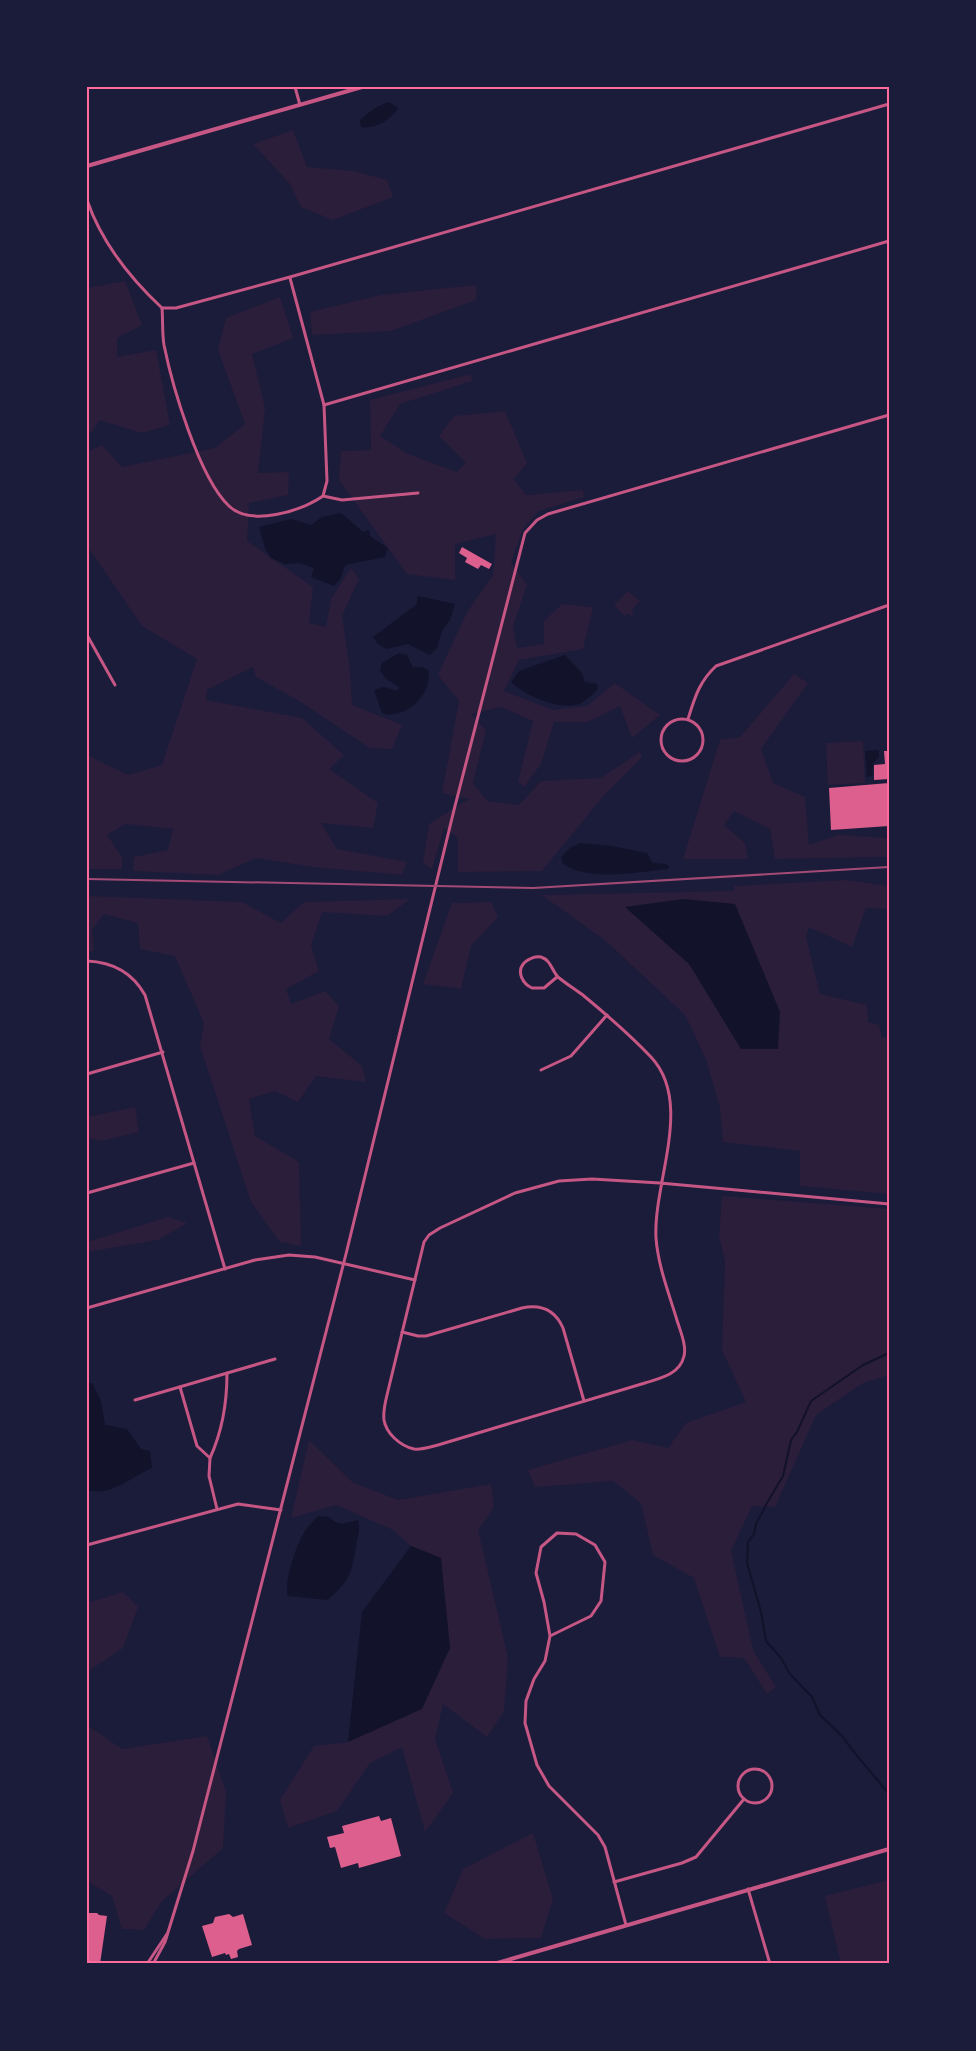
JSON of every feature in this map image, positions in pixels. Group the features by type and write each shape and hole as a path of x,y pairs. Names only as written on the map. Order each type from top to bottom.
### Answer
{"street":[{"path":"295,87 300,105"},
{"path":"87,166 362,87"},
{"path":"162,308 176,308 290,277 889,104"},
{"path":"87,200 102,234 143,290 162,308 164,344 189,432 218,492 229,507 244,515 258,517 311,504 323,496 327,481 324,405 290,277"},
{"path":"324,405 889,241"},
{"path":"153,1964 168,1932 193,1851 344,1263 485,684 525,533 537,520 548,514 889,416"},
{"path":"323,496 342,500 418,493"},
{"path":"688,719 696,692 705,676 716,666 889,605"},
{"path":"87,635 115,685"},
{"path":"688,719 694,722 703,734 702,748 692,759 677,761 670,758 662,749 661,733 673,720 688,719"},
{"path":"558,977 544,988 532,988 524,982 520,969 526,961 541,957 549,962 558,977 607,1015 652,1059 662,1073 670,1104 671,1130 660,1183 656,1237 658,1253 685,1354 680,1367 668,1375 438,1445 412,1449 392,1436 384,1420 387,1395 424,1242 429,1235 440,1228 515,1193 550,1184 592,1179 660,1183 889,1204"},
{"path":"87,961 114,966 128,973 138,983 148,1001 225,1269"},
{"path":"541,1070 571,1056 607,1015"},
{"path":"87,1074 163,1052"},
{"path":"87,1193 194,1163"},
{"path":"87,1308 255,1260 289,1255 306,1255 415,1280"},
{"path":"402,1332 426,1336 534,1305 549,1310 563,1328 584,1401"},
{"path":"135,1400 275,1359"},
{"path":"217,1509 209,1476 210,1458 216,1446 227,1396 227,1373"},
{"path":"180,1387 198,1446 210,1458"},
{"path":"87,1545 238,1504 281,1510"},
{"path":"550,1636 591,1616 601,1601 605,1562 595,1545 576,1534 557,1533 541,1547 536,1573 550,1636 545,1661 534,1679 526,1701 525,1723 537,1766 549,1786 598,1835 605,1847 626,1925"},
{"path":"752,1769 764,1771 772,1780 768,1797 759,1803 744,1799 738,1790 742,1775 752,1769"},
{"path":"614,1882 696,1857 744,1799"},
{"path":"494,1964 889,1849"},
{"path":"748,1890 770,1964"},
{"path":"147,1964 168,1932"},
{"path":"519,1957 521,1964"}],"shaded area":[{"path":"389,102 398,108 391,116 377,125 361,127 360,120 374,109"},
{"path":"293,130 307,167 354,171 387,180 393,197 333,220 301,207 290,184 253,144"},
{"path":"125,281 142,325 117,338 117,357 156,350 170,425 142,433 99,420 91,434 87,427 87,288"},
{"path":"476,285 476,300 391,331 312,335 310,312 381,295"},
{"path":"280,297 293,338 252,354 265,408 258,473 289,472 288,495 249,503 247,541 313,587 309,623 326,627 331,599 351,568 359,579 342,616 350,670 352,705 402,725 392,749 370,748 299,701 256,677 253,667 207,690 206,700 302,718 344,755 329,769 378,803 373,828 321,823 337,849 407,862 402,875 313,867 256,858 218,875 133,871 134,857 168,850 173,829 125,824 107,835 122,857 122,869 87,869 87,755 128,775 162,765 197,659 142,626 90,550 87,550 87,452 102,445 122,467 215,448 245,424 218,350 226,318"},
{"path":"471,374 472,381 400,404 380,436 408,454 457,472 466,463 439,436 454,416 505,411 527,463 514,479 526,495 583,490 584,497 539,511 523,529 511,563 527,585 513,626 517,648 544,644 544,621 562,604 593,607 583,649 519,660 504,691 553,710 587,706 615,683 660,715 632,738 620,706 588,722 554,722 541,764 524,787 518,782 533,721 501,707 471,714 486,730 473,783 487,801 519,805 541,781 601,778 640,752 642,757 605,794 542,871 458,872 458,838 444,828 432,869 423,863 429,824 469,799 442,793 459,701 438,675 467,612 493,575 496,534 455,544 455,580 407,574 339,480 341,451 371,450 370,400"},
{"path":"341,513 363,532 369,530 370,536 388,548 385,557 345,565 341,578 334,586 311,577 314,568 299,563 285,564 271,558 265,548 259,527 291,519 311,525 322,517"},
{"path":"628,591 640,601 631,611 634,614 631,617 629,613 625,616 614,605"},
{"path":"417,596 455,604 450,620 442,631 437,648 430,655 408,644 386,649 378,644 373,637 417,604"},
{"path":"399,653 407,655 413,667 428,670 427,688 416,703 408,709 400,713 382,713 374,690 384,687 397,691 399,687 386,679 380,670 382,663"},
{"path":"565,655 582,673 585,682 597,684 598,689 582,703 571,706 553,704 533,697 511,682 519,671"},
{"path":"794,674 808,683 761,749 773,783 805,797 809,845 838,835 889,838 889,857 775,859 770,829 734,811 724,825 745,843 748,859 683,859 720,740 740,737"},
{"path":"863,741 865,783 828,785 826,743"},
{"path":"879,750 879,757 873,763 872,776 867,777 865,751"},
{"path":"580,843 647,853 653,863 669,866 668,869 614,874 574,870 563,864 561,857 570,848"},
{"path":"846,880 889,886 889,909 866,908 852,947 809,927 806,937 820,994 867,1005 868,1022 879,1025 882,1037 889,1039 889,1194 800,1186 800,1151 723,1142 720,1108 706,1059 685,1015 607,942 542,895 734,891 734,886"},
{"path":"87,896 242,902 281,923 304,902 410,899 387,916 322,912 311,945 319,971 286,989 291,1004 325,991 339,1006 329,1039 362,1066 366,1082 316,1076 298,1102 275,1091 249,1099 255,1136 299,1162 301,1246 280,1242 251,1202 200,1046 204,1023 175,956 140,949 138,923 104,914 92,930 94,951 87,952"},
{"path":"683,899 735,904 780,1012 778,1049 741,1049 689,964 625,907"},
{"path":"491,902 498,917 471,946 461,989 423,984 452,903"},
{"path":"135,1107 139,1132 101,1141 87,1138 87,1117"},
{"path":"722,1196 889,1209 889,1375 863,1383 816,1415 775,1507 752,1506 731,1551 753,1650 776,1687 767,1694 744,1658 720,1657 694,1578 653,1555 641,1503 613,1481 535,1487 528,1470 632,1440 668,1448 686,1423 746,1402 722,1350 725,1261 719,1237"},
{"path":"168,1217 187,1223 158,1240 87,1252 87,1242"},
{"path":"87,1383 92,1383 101,1401 105,1425 127,1429 141,1449 150,1451 152,1468 121,1485 104,1491 87,1490"},
{"path":"309,1440 352,1482 398,1500 491,1484 494,1507 478,1530 508,1657 504,1711 487,1737 443,1704 435,1739 453,1793 425,1832 402,1747 370,1763 337,1811 288,1828 280,1800 314,1746 348,1742 441,1558 411,1546 393,1530 336,1505 291,1518"},
{"path":"318,1516 329,1517 342,1524 358,1520 359,1530 351,1571 345,1582 328,1600 288,1596 287,1582 295,1553 305,1531"},
{"path":"411,1546 441,1558 450,1648 422,1709 348,1742 362,1612"},
{"path":"123,1592 138,1607 123,1648 87,1672 87,1603"},
{"path":"87,1725 122,1749 207,1736 226,1792 223,1848 161,1902 144,1930 122,1929 112,1896 87,1881"},
{"path":"533,1833 553,1899 541,1938 485,1939 444,1913 463,1869"},
{"path":"889,1880 889,1964 841,1964 825,1896"}],"building":[{"path":"462,547 492,564 489,569 481,565 478,569 465,562 467,558 459,553"},
{"path":"884,751 889,751 889,779 874,780 874,765 885,764"},
{"path":"889,783 889,826 831,830 829,788"},
{"path":"379,1816 381,1821 391,1818 401,1856 359,1868 358,1863 341,1868 335,1847 330,1848 327,1837 344,1833 342,1826"},
{"path":"87,1913 107,1916 100,1964 87,1962"},
{"path":"229,1914 233,1917 243,1914 252,1945 239,1949 238,1957 231,1959 229,1954 225,1953 212,1957 202,1926 213,1923 215,1917"}],"waterway":[{"path":"889,1353 863,1365 811,1401 791,1440 783,1476 748,1542 747,1563 761,1612 766,1641 781,1658 790,1674 812,1697 820,1715 842,1736 889,1794"}],"railway":[{"path":"87,879 533,888 889,867"}]}
